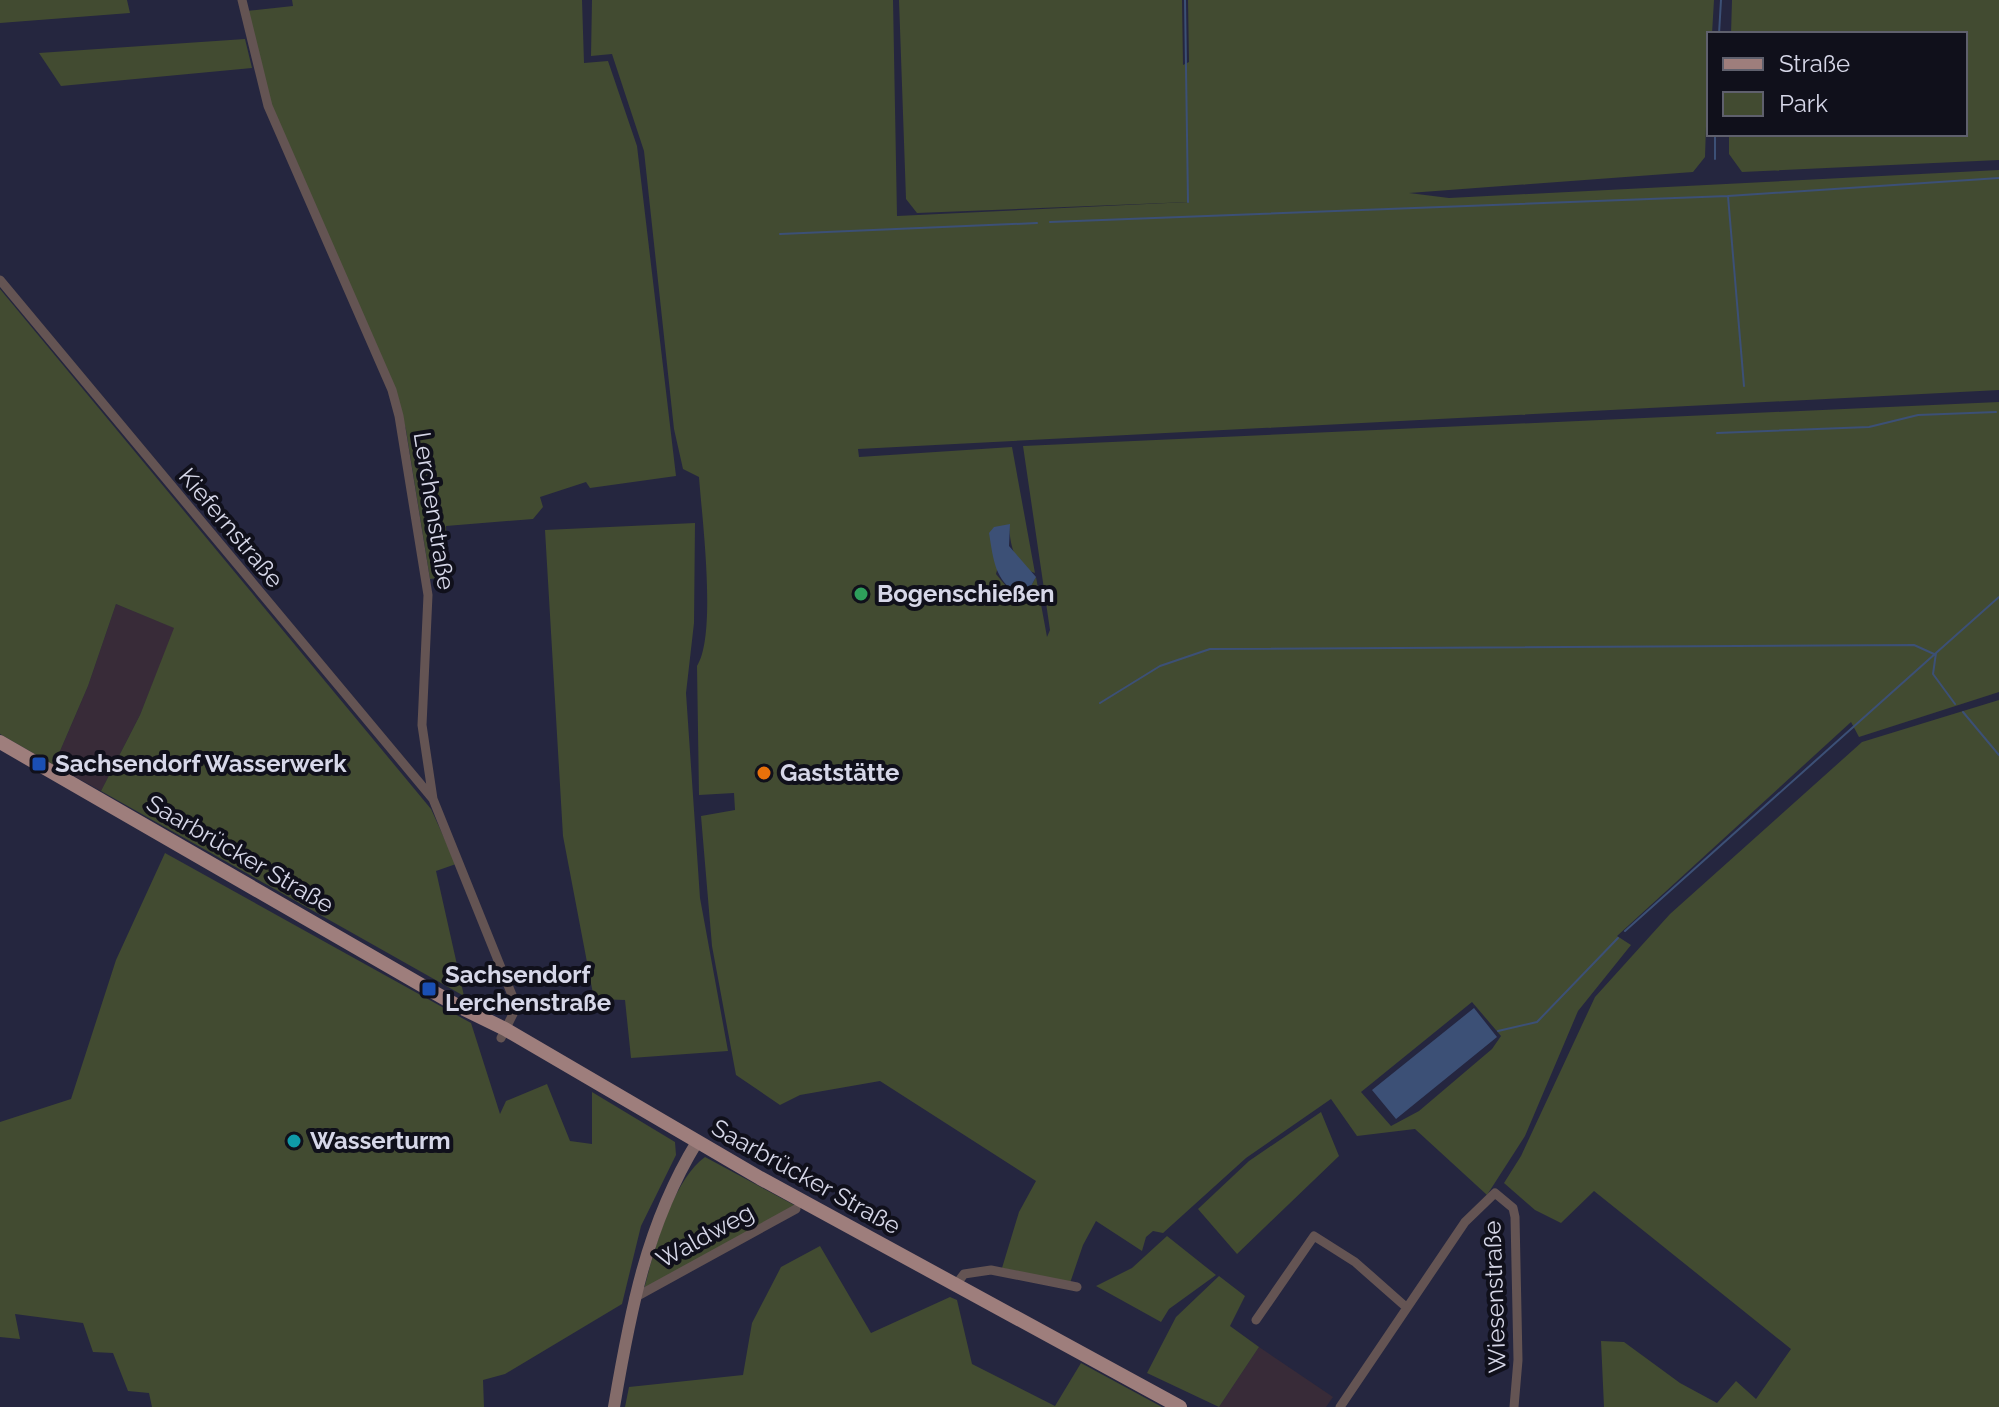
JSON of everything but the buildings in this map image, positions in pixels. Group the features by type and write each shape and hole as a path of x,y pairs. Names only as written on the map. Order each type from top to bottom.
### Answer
{"main road":[{"name":"Saarbrücker Straße","path":"0,742 456,1005 531,1052 553,1058 955,1286 1180,1407"},
{"path":"614,1407 633,1299 645,1251 661,1210 697,1142"}],"street":[{"name":"Lerchenstraße","path":"242,0 268,106 392,390 399,416 428,595 422,725 433,799 514,1000 515,1010 503,1033"},
{"name":"Kiefernstraße","path":"0,280 433,799"},
{"name":"Wiesenstraße","path":"1406,1307 1465,1222 1495,1193 1513,1208 1518,1374 1514,1407"},
{"name":"Waldweg","path":"633,1299 796,1209"},
{"path":"1256,1320 1314,1236 1355,1262 1406,1307 1340,1407"},
{"path":"955,1286 964,1274 984,1269 1077,1287"}],"shaded area":[{"path":"116,604 175,628 140,715 101,791 54,765 88,686"},
{"path":"1259,1347 1333,1397 1326,1407 1219,1407"}],"green space":[{"path":"0,0 127,0 130,13 0,23"},
{"path":"292,0 582,0 584,63 608,61 637,146 676,476 590,488 586,482 540,497 543,507 533,519 446,526 448,577 430,579 406,430 395,390 271,106 246,11 293,6"},
{"path":"592,0 893,0 897,216 1189,202 917,213 906,199 899,0 1182,0 1183,65 1189,62 1188,0 1714,0 1712,32 1707,32 1705,157 1693,172 1409,193 1449,198 1999,170 1999,390 858,449 859,457 1012,447 1035,573 1017,559 1009,524 996,574 1010,591 1025,597 1036,577 1047,637 1050,630 1023,446 1999,402 1999,692 1859,737 1851,722 1617,936 1631,945 1578,1011 1525,1136 1487,1195 1415,1129 1357,1136 1331,1099 1246,1158 1163,1233 1153,1231 1146,1237 1142,1251 1096,1221 1083,1245 1070,1283 1002,1268 1019,1212 1036,1181 880,1081 800,1095 780,1105 736,1075 712,946 701,816 735,810 734,793 699,795 697,666 703,651 707,603 699,477 683,469 674,429 644,151 612,54 591,56","holes":["1472,1002 1501,1036 1492,1049 1419,1111 1391,1126 1361,1092"]},
{"path":"1732,0 1999,0 1999,160 1742,172 1729,154 1729,136 1967,136 1967,32 1731,32"},
{"path":"245,39 252,68 61,86 39,53"},
{"path":"0,289 431,809 456,864 436,871 464,996 101,791 140,715 174,628 116,604 88,686 54,765 0,734"},
{"path":"695,523 694,623 686,693 700,898 728,1051 631,1058 625,1000 594,999 563,836 545,530"},
{"path":"1999,700 1999,1407 1604,1407 1601,1341 1624,1342 1680,1383 1717,1403 1736,1381 1756,1399 1791,1349 1594,1191 1561,1223 1535,1210 1504,1183 1521,1156 1595,997 1670,914 1862,742"},
{"path":"165,853 471,1023 500,1114 506,1101 547,1084 570,1141 592,1144 592,1092 675,1142 676,1155 641,1226 622,1304 505,1374 483,1380 484,1407 152,1407 149,1393 128,1391 113,1353 93,1352 83,1323 15,1314 20,1339 0,1337 0,1122 71,1099 116,960"},
{"path":"1321,1112 1339,1156 1237,1254 1198,1209 1249,1161"},
{"path":"705,1157 796,1206 644,1289 674,1199 693,1168"},
{"path":"1167,1236 1216,1275 1169,1309 1161,1322 1096,1286 1132,1268"},
{"path":"820,1246 871,1333 950,1297 957,1300 972,1364 1055,1406 1081,1363 1162,1407 625,1407 629,1387 743,1375 752,1323 781,1267"},
{"path":"1219,1276 1245,1296 1230,1326 1259,1347 1219,1407 1147,1373 1176,1317"}],"water":[{"path":"1010,524 1009,546 1036,577 1025,597 1007,586 993,554 989,533 994,527"},
{"path":"1474,1008 1497,1037 1396,1119 1372,1090"}],"waterway":[{"path":"1185,0 1188,202"},
{"path":"1719,32 1721,0"},
{"path":"1715,136 1715,159"},
{"path":"1050,222 1728,196 1999,178"},
{"path":"1728,196 1744,386"},
{"path":"780,234 1037,223"},
{"path":"1717,433 1869,427 1918,415 1996,412"},
{"path":"1955,704 1933,674 1936,653 1999,597"},
{"path":"1100,703 1160,666 1210,649 1914,645 1934,654"},
{"path":"1625,931 1936,653"},
{"path":"1963,712 1999,755"},
{"path":"1498,1031 1537,1022 1618,938"}],"place":[{"name":"Bogenschießen","path":"861,594"},
{"name":"Sachsendorf Wasserwerk","path":"39,764"},
{"name":"Gaststätte","path":"764,773"},
{"name":"Sachsendorf Lerchenstraße","path":"429,989"},
{"name":"Wasserturm","path":"294,1141"}]}
